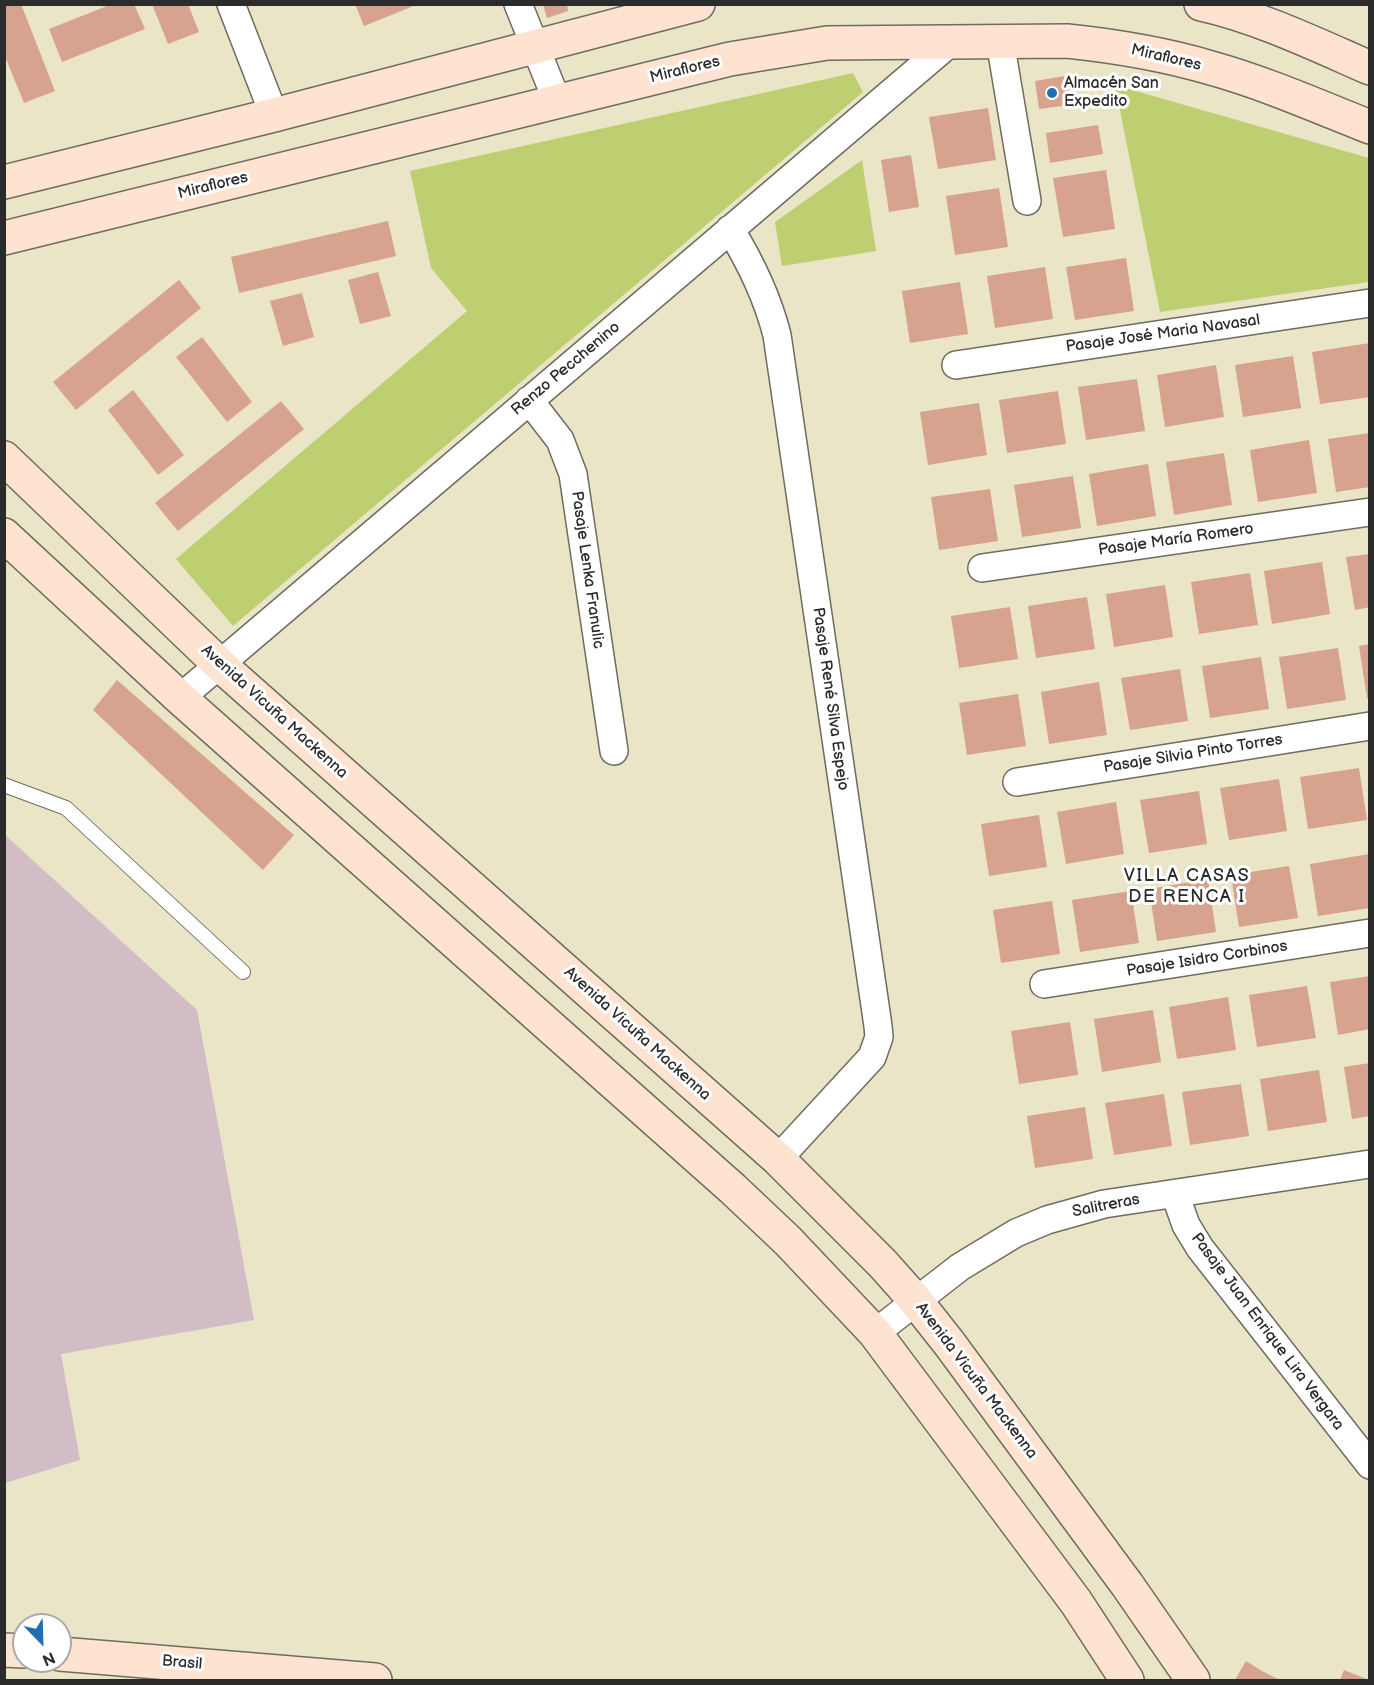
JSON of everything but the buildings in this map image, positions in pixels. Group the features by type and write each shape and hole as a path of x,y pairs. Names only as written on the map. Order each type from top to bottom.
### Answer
{"street":[{"path":"231,4 274,115"},
{"path":"518,4 557,101"},
{"path":"5,180 274,115 698,4"},
{"path":"1201,4 1290,33 1370,68"},
{"path":"1000,40 1028,201"},
{"name":"Miraflores","path":"4,238 730,58 792,47 861,42 1000,40 1096,44 1173,58 1249,80 1370,127"},
{"name":"Renzo Pecchenino","path":"180,698 952,41"},
{"name":"Pasaje René Silva Espejo","path":"730,229 766,297 777,335 879,1026 879,1037 872,1057 778,1160"},
{"name":"Pasaje José Maria Navasal","path":"956,365 1370,303"},
{"name":"Pasaje Lenka Franulic","path":"529,400 560,440 573,474 614,751"},
{"name":"Avenida Vicuña Mackenna","path":"4,458 219,664 778,1160 883,1264 915,1300 1121,1576 1193,1680"},
{"name":"Pasaje María Romero","path":"982,568 1370,512"},
{"path":"4,535 180,698 733,1189 788,1241 875,1334 1076,1602 1127,1680"},
{"name":"Pasaje Silvia Pinto Torres","path":"1017,782 1370,726"},
{"name":"Pasaje Isidro Corbinos","path":"1044,984 1370,933"},
{"name":"Salitreras","path":"875,1334 915,1300 987,1249 1016,1233 1075,1210 1370,1164"},
{"name":"Pasaje Juan Enrique Lira Vergara","path":"1175,1194 1186,1225 1200,1248 1370,1465"},
{"name":"Brasil","path":"72,1655 364,1680"}],"lane":[{"path":"4,785 66,808 243,972"}],"shaded area":[{"path":"4,834 197,1010 254,1320 61,1354 80,1460 5,1483"}],"green space":[{"path":"853,73 863,92 233,626 176,559 467,311 431,268 410,171"},
{"path":"1115,85 1369,158 1369,282 1160,312"},
{"path":"862,160 876,251 782,266 775,222"}],"place":[{"name":"Almacén San Expedito","path":"1052,93"}],"district":[{"name":"VILLA CASAS DE RENCA I","path":"1187,886"}]}
